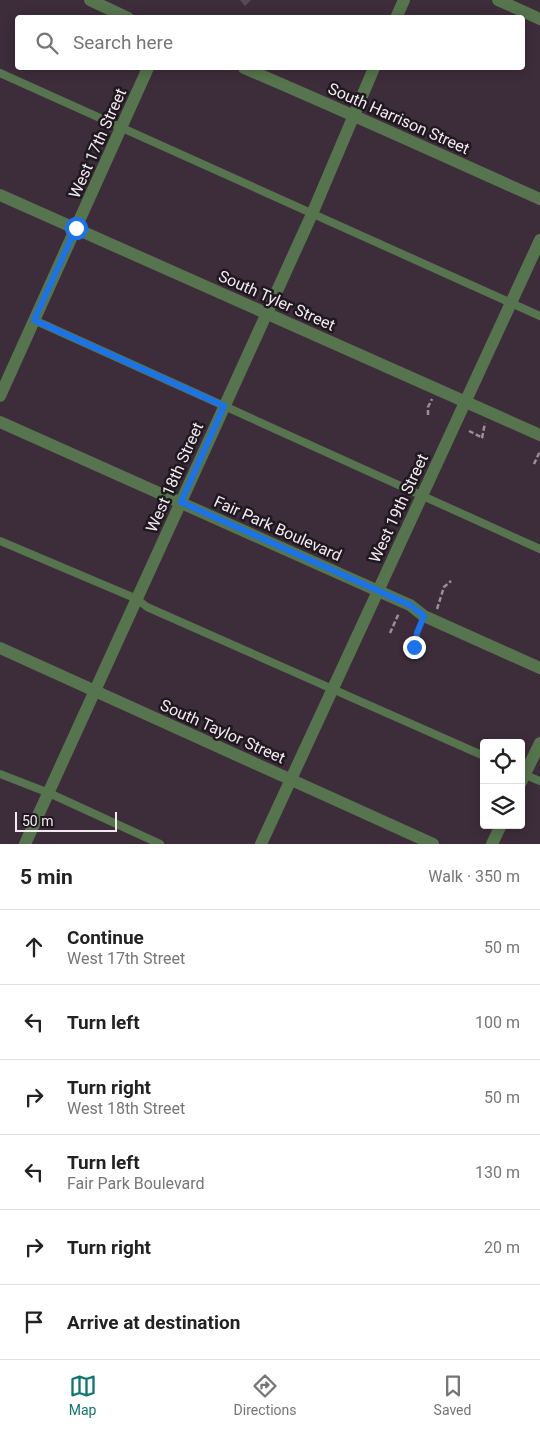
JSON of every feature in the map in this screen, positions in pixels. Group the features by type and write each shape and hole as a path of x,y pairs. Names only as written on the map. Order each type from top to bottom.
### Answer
{"street":[{"path":"90,0 122,15"},
{"path":"397,15 404,0"},
{"path":"498,0 540,19"},
{"name":"West 17th Street","path":"0,396 147,70"},
{"name":"South Harrison Street","path":"249,70 319,99 354,117 540,199"},
{"name":"West 18th Street","path":"25,844 312,214 373,70"},
{"name":"South Tyler Street","path":"0,194 540,435"},
{"name":"West 19th Street","path":"260,844 540,240"},
{"name":"Fair Park Boulevard","path":"0,422 410,605 428,618 540,668"},
{"name":"South Taylor Street","path":"0,648 433,844"},
{"path":"525,771 540,743"},
{"path":"492,844 499,829"}],"lane":[{"path":"0,73 540,316"},
{"path":"34,320 540,549"},
{"path":"0,541 137,599 147,607 480,754"},
{"path":"0,774 48,793 160,844"},
{"path":"525,778 540,781"}],"path":[{"path":"469,431 483,438"},
{"path":"534,464 540,451"},
{"path":"414,647 417,633 428,618 444,588 451,581"},
{"path":"390,633 403,602"}],"building":[{"path":"240,0 251,0 245,6"}],"route":[{"path":"76,228 34,320 224,406 181,502 410,605 424,616 414,647"}]}
